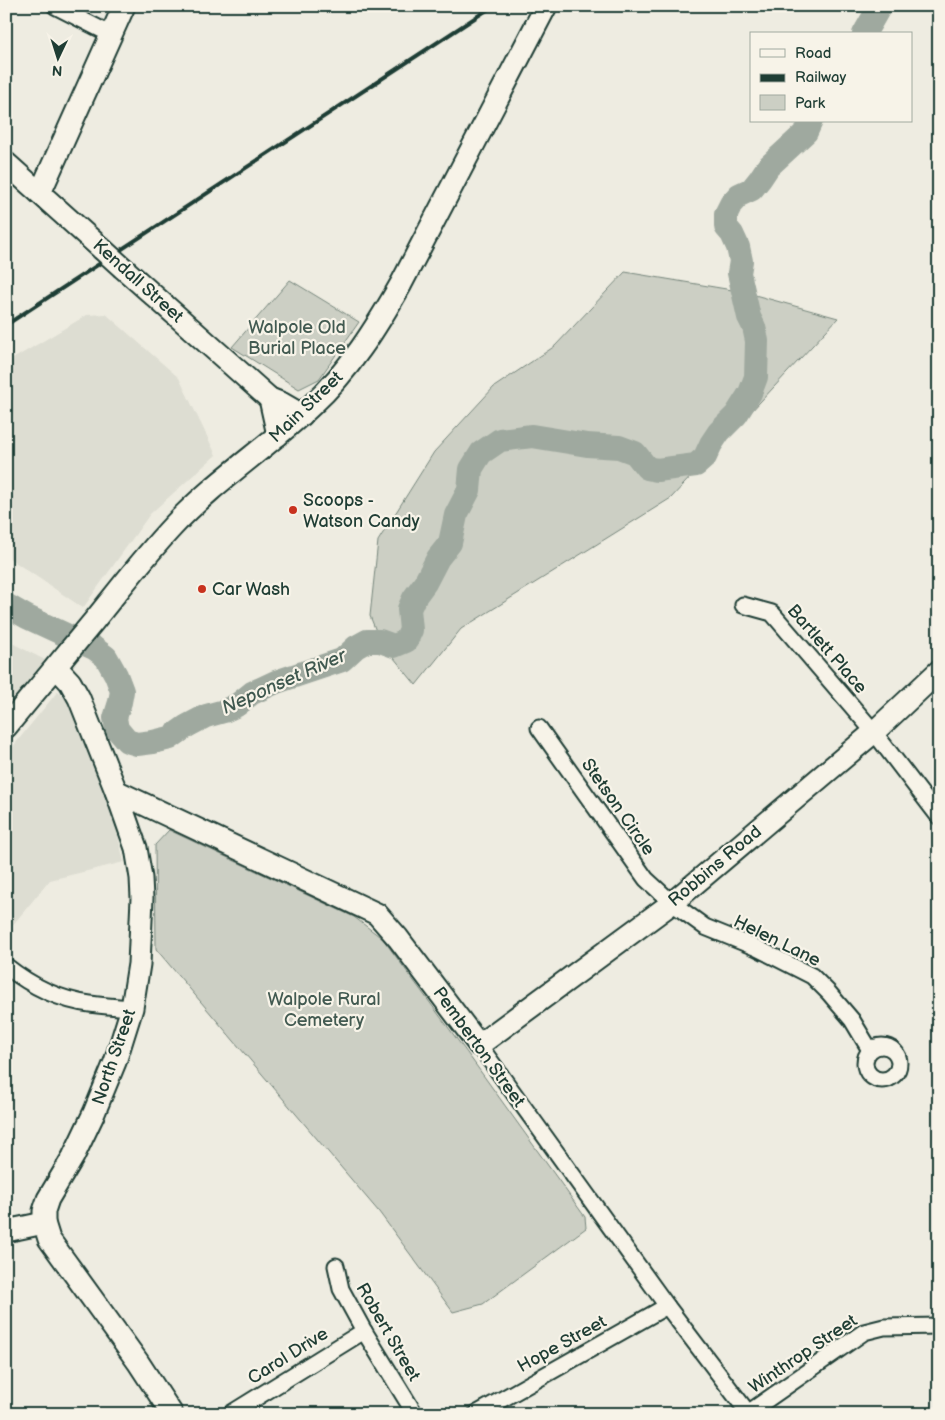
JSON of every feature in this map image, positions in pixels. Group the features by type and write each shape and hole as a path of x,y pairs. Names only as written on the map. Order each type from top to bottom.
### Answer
{"street":[{"path":"54,6 112,35"},
{"path":"40,193 124,6"},
{"name":"Main Street","path":"6,727 135,569 178,521 203,496 302,415 328,390 360,350 401,284 546,6"},
{"name":"Kendall Street","path":"6,163 270,399 302,415"},
{"path":"270,399 278,435"},
{"name":"Bartlett Place","path":"743,605 772,613 874,732 939,817"},
{"name":"North Street","path":"44,1223 44,1211 48,1199 73,1157 94,1113 115,1062 132,1008 139,964 142,898 136,848 116,791 79,698 70,682 56,667"},
{"name":"Robbins Road","path":"479,1045 672,903 874,732 939,671"},
{"name":"Stetson Circle","path":"538,728 646,879 672,903"},
{"name":"Pemberton Street","path":"116,791 377,914 398,938 479,1045 667,1306 749,1413"},
{"name":"Helen Lane","path":"672,903 705,927 757,948 812,976 852,1020 870,1050"},
{"path":"6,966 23,979 64,998 88,1004 132,1008"},
{"path":"6,1231 44,1223 49,1239 138,1362 172,1414"},
{"name":"Robert Street","path":"336,1266 341,1289 364,1331 415,1414"},
{"name":"Hope Street","path":"476,1414 667,1306"},
{"name":"Winthrop Street","path":"749,1413 864,1332 884,1326 939,1326"},
{"name":"Carol Drive","path":"230,1414 364,1331"}],"shaded area":[{"path":"106,314 179,378 216,455 150,514 83,608 6,556 6,363 87,315"},
{"path":"6,640 45,660 6,707"},
{"path":"58,691 68,701 108,791 124,862 50,880 6,933 6,755"}],"green space":[{"path":"625,272 744,292 838,318 671,498 461,629 416,685 380,641 370,616 378,541 434,452 494,387 555,346"},
{"name":"Walpole Old Burial Place","path":"290,280 359,322 319,379 299,389 232,347"},
{"name":"Walpole Rural Cemetery","path":"169,830 354,917 383,939 585,1217 586,1228 483,1304 453,1312 379,1212 156,949 155,845"}],"waterway":[{"name":"Neponset River","path":"865,32 880,6"},
{"name":"Neponset River","path":"6,605 27,617 94,648 106,657 122,691 115,718 117,729 127,741 137,744 170,738 187,726 206,716 237,705 252,693 276,682 342,660 356,647 367,641 380,641 394,646 406,641 411,630 409,609 438,558 450,543 456,515 469,490 471,469 481,453 500,440 532,436 587,445 619,447 635,453 647,468 657,470 696,465 705,457 719,432 736,415 750,393 756,377 757,341 754,327 749,317 739,273 741,261 738,247 732,234 726,227 726,214 731,204 739,195 752,189 768,167 806,132 811,122"}],"railway":[{"path":"6,325 493,6"}],"place":[{"name":"Scoops - Watson Candy","path":"293,510"},
{"name":"Car Wash","path":"202,589"}]}
